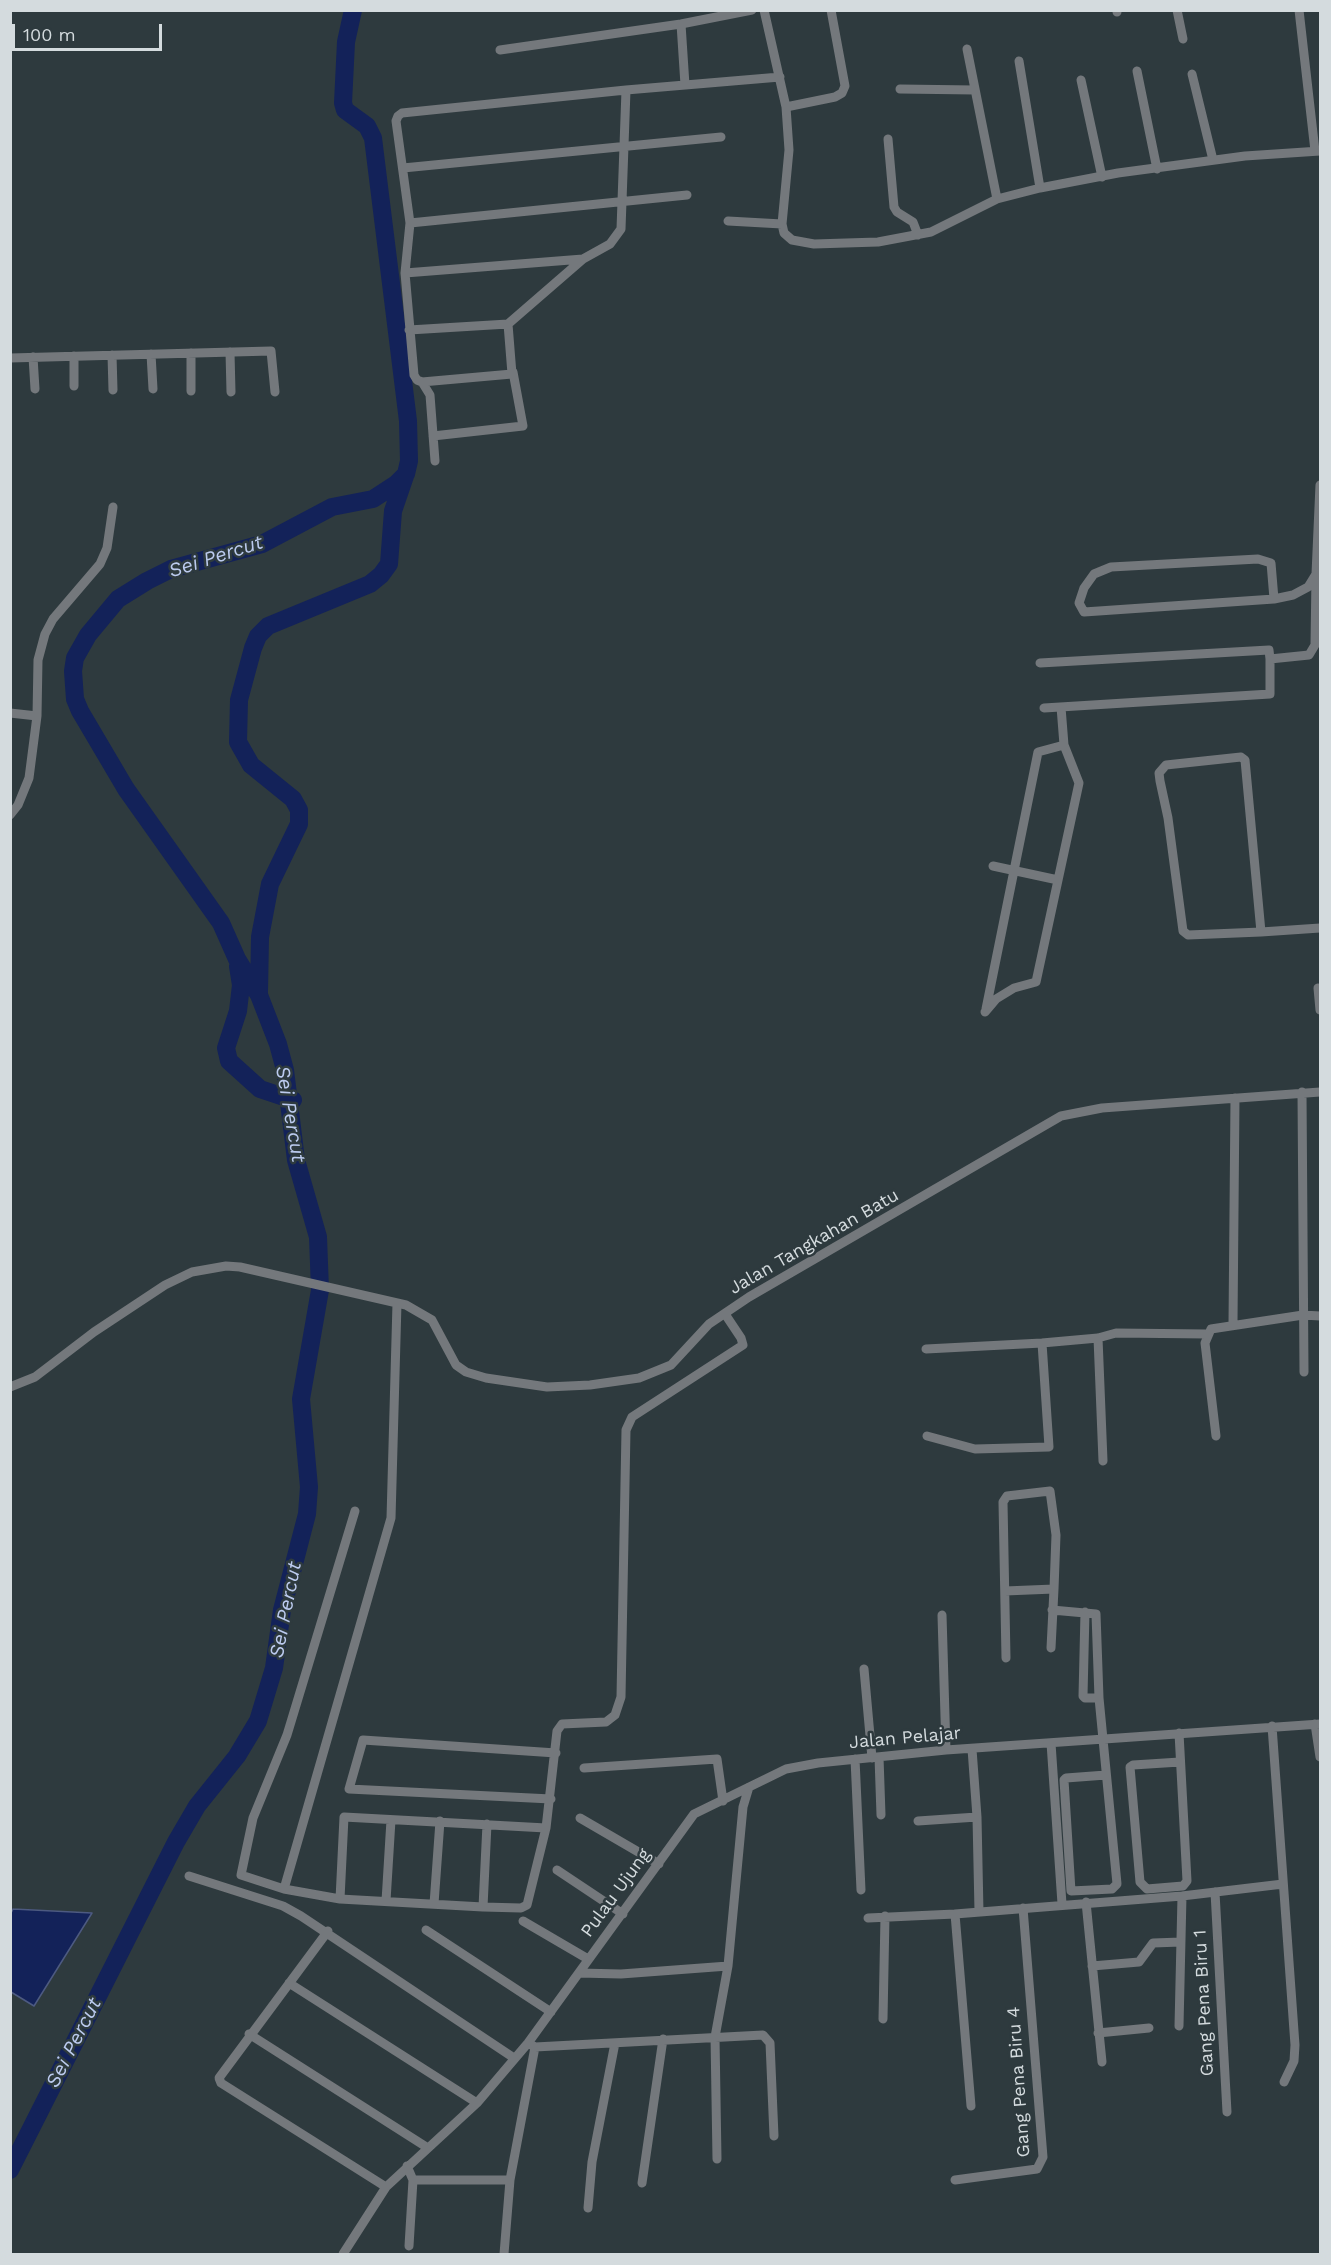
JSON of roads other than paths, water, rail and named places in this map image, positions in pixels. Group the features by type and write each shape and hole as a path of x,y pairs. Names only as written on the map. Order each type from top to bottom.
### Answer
{"street":[{"path":"500,50 681,24 752,10"},
{"path":"764,10 786,107 789,150 782,224 784,233 792,240 814,244 878,242 931,232 997,199 1040,188 1212,160 1318,151 1299,10"},
{"path":"786,107 835,97 842,93 845,86 831,10"},
{"path":"1177,10 1183,39"},
{"path":"681,24 684,85"},
{"path":"967,49 997,199"},
{"path":"1019,61 1040,188"},
{"path":"1137,71 1157,169"},
{"path":"1192,74 1212,160"},
{"path":"435,461 430,395 422,382 414,375 405,273 410,222 396,121 402,113 780,77"},
{"path":"1081,80 1102,177"},
{"path":"900,89 975,90"},
{"path":"410,330 508,324 583,259 610,244 621,229 626,90"},
{"path":"404,168 721,137"},
{"path":"888,138 894,207 897,212 913,222 918,235"},
{"path":"410,222 687,195"},
{"path":"728,221 782,224"},
{"path":"405,273 583,259"},
{"path":"433,436 523,426 513,372 508,324"},
{"path":"10,358 271,351 274,392"},
{"path":"230,352 231,392"},
{"path":"191,353 191,392"},
{"path":"151,354 153,389"},
{"path":"112,355 113,390"},
{"path":"74,356 74,386"},
{"path":"33,357 35,389"},
{"path":"422,382 513,372"},
{"path":"1270,659 1302,656 1313,651 1320,485"},
{"path":"10,815 18,805 29,778 37,716 38,660 45,634 52,618 100,564 107,548 112,507"},
{"path":"1274,599 1271,563 1258,559 1111,567 1094,574 1084,588 1079,603 1084,612 1274,599 1293,595 1308,587 1316,574"},
{"path":"1040,663 1269,650 1270,659 1270,694 1044,708"},
{"path":"1061,707 1064,745 1079,783 1036,982 1014,988 996,999 985,1012 1038,752 1064,745"},
{"path":"10,713 37,716"},
{"path":"1261,932 1245,760 1241,757 1166,765 1159,773 1168,818 1183,931 1188,935 1261,932 1320,928"},
{"path":"993,866 1058,880"},
{"path":"1318,988 1320,1010"},
{"path":"1302,1092 1304,1372"},
{"name":"Jalan Tangkahan Batu","path":"10,1387 35,1377 165,1285 192,1272 226,1266 267,1273 406,1305 432,1320 440,1330 456,1365 466,1372 501,1382 547,1387 626,1381 654,1373 671,1365 709,1324 749,1296 1060,1116 1102,1108 1320,1092"},
{"path":"1233,1323 1235,1098"},
{"path":"284,1889 391,1518 397,1303"},
{"path":"355,1511 287,1735 253,1818 241,1875 284,1889 340,1899 521,1908 527,1905 546,1828 557,1731 562,1724 606,1722 615,1715 621,1697 626,1430 632,1417 743,1345 725,1314"},
{"path":"1216,1436 1205,1343 1211,1329 1233,1323 1303,1315 1320,1316"},
{"path":"926,1349 1042,1343 1098,1338 1116,1333 1207,1334"},
{"path":"1098,1338 1103,1461"},
{"path":"927,1436 975,1449 1049,1447 1042,1343"},
{"path":"1006,1658 1003,1502 1007,1496 1015,1494 1050,1491 1056,1535 1051,1648"},
{"path":"1005,1591 1054,1589"},
{"path":"1052,1610 1096,1614 1099,1698 1117,1884 1112,1888 1071,1891 1064,1780 1106,1775"},
{"path":"1084,1612 1083,1696 1099,1698"},
{"path":"942,1615 946,1750"},
{"path":"864,1669 881,1815"},
{"path":"1318,1724 1320,1757"},
{"name":"Jalan Pelajar","path":"749,1787 786,1769 855,1759 1103,1738 1318,1724"},
{"path":"1272,1726 1295,2045 1294,2061 1284,2082"},
{"path":"1179,1733 1187,1881 1183,1886 1147,1889 1140,1882 1130,1767 1180,1762"},
{"path":"551,1799 350,1789 363,1740 556,1753"},
{"path":"1051,1743 1062,1904"},
{"path":"972,1749 977,1817 979,1912"},
{"path":"584,1768 717,1759 723,1801"},
{"path":"855,1759 861,1890"},
{"path":"717,2160 715,2037 728,1966 743,1807 749,1787"},
{"name":"Pulau Ujung","path":"343,2254 386,2187 477,2103 514,2058 532,2045 551,2012 588,1959 694,1814 749,1787"},
{"path":"340,1899 344,1817 546,1828"},
{"path":"918,1821 977,1817"},
{"path":"580,1818 659,1864"},
{"path":"386,1901 391,1820"},
{"path":"434,1904 440,1821"},
{"path":"483,1907 487,1824"},
{"path":"557,1870 623,1914"},
{"path":"189,1876 283,1906 328,1932 514,2058"},
{"path":"868,1918 955,1914 1182,1896 1283,1884"},
{"name":"Gang Pena Biru 1","path":"1215,1892 1227,2112"},
{"path":"1179,2026 1182,1896"},
{"path":"1086,1902 1102,2062"},
{"name":"Gang Pena Biru 4","path":"955,2180 1037,2169 1043,2157 1023,1908"},
{"path":"955,1914 971,2106"},
{"path":"883,2019 885,1916"},
{"path":"524,1921 588,1959"},
{"path":"426,1930 551,2012"},
{"path":"328,1932 220,2074 221,2083 386,2187"},
{"path":"1092,1966 1136,1963 1141,1960 1153,1943 1181,1942"},
{"path":"579,1973 621,1974 728,1966"},
{"path":"290,1983 477,2103"},
{"path":"1098,2033 1149,2028"},
{"path":"249,2034 428,2148"},
{"path":"504,2254 510,2180 532,2045 763,2035 767,2037 774,2136"},
{"path":"642,2182 663,2039"},
{"path":"588,2208 592,2162 615,2043"},
{"path":"407,2166 413,2180 409,2246"},
{"path":"413,2180 510,2180"}],"water":[{"path":"13,1909 92,1913 34,2006 11,1992 10,1915"}],"waterway":[{"name":"Sei Percut","path":"10,2170 176,1842 197,1806 237,1756 258,1721 274,1668 282,1610 307,1514 309,1487 301,1399 320,1290 318,1237 296,1160 285,1070 278,1044 259,995 237,959 221,923 126,789 80,711 75,699 73,671 75,658 88,635 118,599 147,581 171,569 262,544 332,507 373,499 396,484 406,474 409,461 408,421 373,138 367,126 345,110 343,103 346,42 353,10"},
{"name":"Sei Percut","path":"259,992 260,937 270,884 299,824 299,810 293,799 251,765 238,742 239,700 253,648 258,636 268,626 370,584 381,575 389,564 393,511 405,476"},
{"path":"238,966 241,985 238,1011 226,1048 229,1061 260,1089 293,1100"}]}
